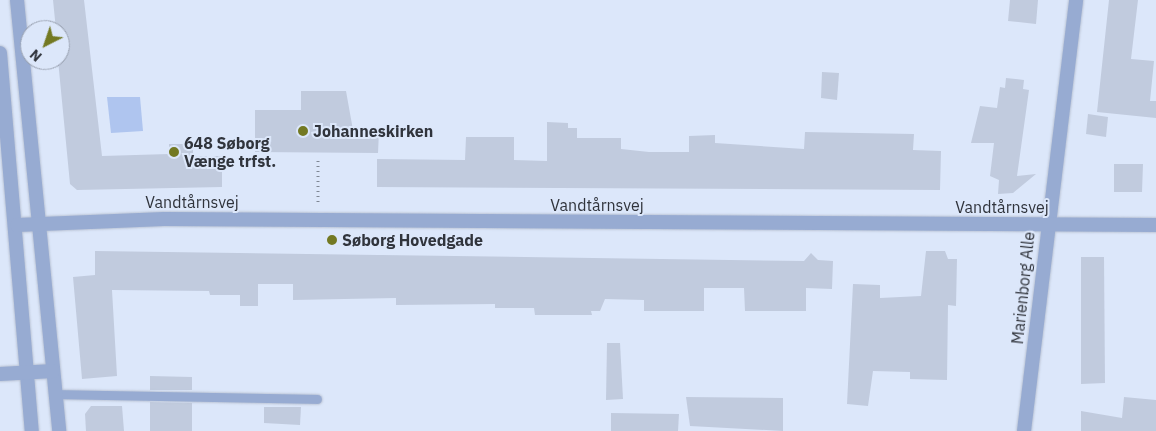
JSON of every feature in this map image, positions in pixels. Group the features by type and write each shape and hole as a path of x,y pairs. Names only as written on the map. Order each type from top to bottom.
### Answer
{"street":[{"path":"17,0 59,431"},
{"name":"Marienborg Alle","path":"1024,431 1076,0"},
{"path":"0,53 18,224 32,431"},
{"name":"Vandtårnsvej","path":"18,224 318,220 1156,225"},
{"path":"0,374 27,374 53,371"}],"lane":[{"path":"56,394 317,399"}],"path":[{"path":"318,158 318,220"}],"shaded area":[{"path":"107,97 140,97 143,131 111,133"}],"building":[{"path":"53,0 84,0 102,156 169,154 169,144 193,144 193,156 222,156 222,187 77,190 70,184 59,70 70,70 70,20 55,20"},
{"path":"1010,0 1038,0 1036,24 1008,21"},
{"path":"1109,0 1138,0 1131,59 1154,61 1150,101 1156,101 1156,118 1097,112"},
{"path":"822,72 839,73 837,100 821,98"},
{"path":"1006,78 1024,80 1023,89 1029,90 1017,176 1036,174 1013,193 998,194 999,180 990,176 994,143 971,143 980,106 997,108 1000,87 1005,88"},
{"name":"Johanneskirken","path":"301,91 346,91 353,130 379,131 378,153 255,152 255,110 301,110"},
{"path":"1088,114 1108,117 1106,137 1086,134"},
{"path":"547,122 568,123 568,128 577,128 577,138 621,138 621,149 649,152 689,152 689,136 715,135 715,143 804,149 805,132 914,134 913,150 941,151 940,190 377,187 377,159 465,160 466,137 514,137 514,160 547,161"},
{"path":"1114,164 1143,164 1142,192 1114,192"},
{"path":"95,251 804,261 811,253 818,260 833,261 832,289 806,288 806,311 745,311 744,288 704,288 704,311 644,311 644,300 605,299 600,311 591,311 592,315 535,315 534,308 495,308 495,304 396,305 396,298 293,300 293,284 258,284 258,306 240,306 240,295 210,295 209,291 112,290 117,376 82,379 73,277 95,275"},
{"path":"926,251 945,251 948,259 957,259 956,306 948,305 947,380 910,379 910,372 873,371 868,406 847,404 853,284 880,285 880,298 921,296"},
{"path":"1081,257 1104,257 1105,383 1081,384"},
{"path":"607,343 620,343 623,399 606,400"},
{"path":"150,376 192,377 192,390 150,390"},
{"path":"686,397 783,398 783,431 690,426"},
{"path":"1124,397 1156,400 1156,431 1081,431 1081,411 1122,418"},
{"path":"150,402 192,403 192,431 150,431"},
{"path":"91,406 122,406 124,431 86,431 85,414"},
{"path":"264,407 301,407 300,425 264,423"},
{"path":"611,413 679,414 678,431 611,431"}],"place":[{"name":"Johanneskirken","path":"303,131"},
{"name":"648 Søborg Vænge trfst.","path":"174,152"},
{"name":"Søborg Hovedgade","path":"332,240"}]}
